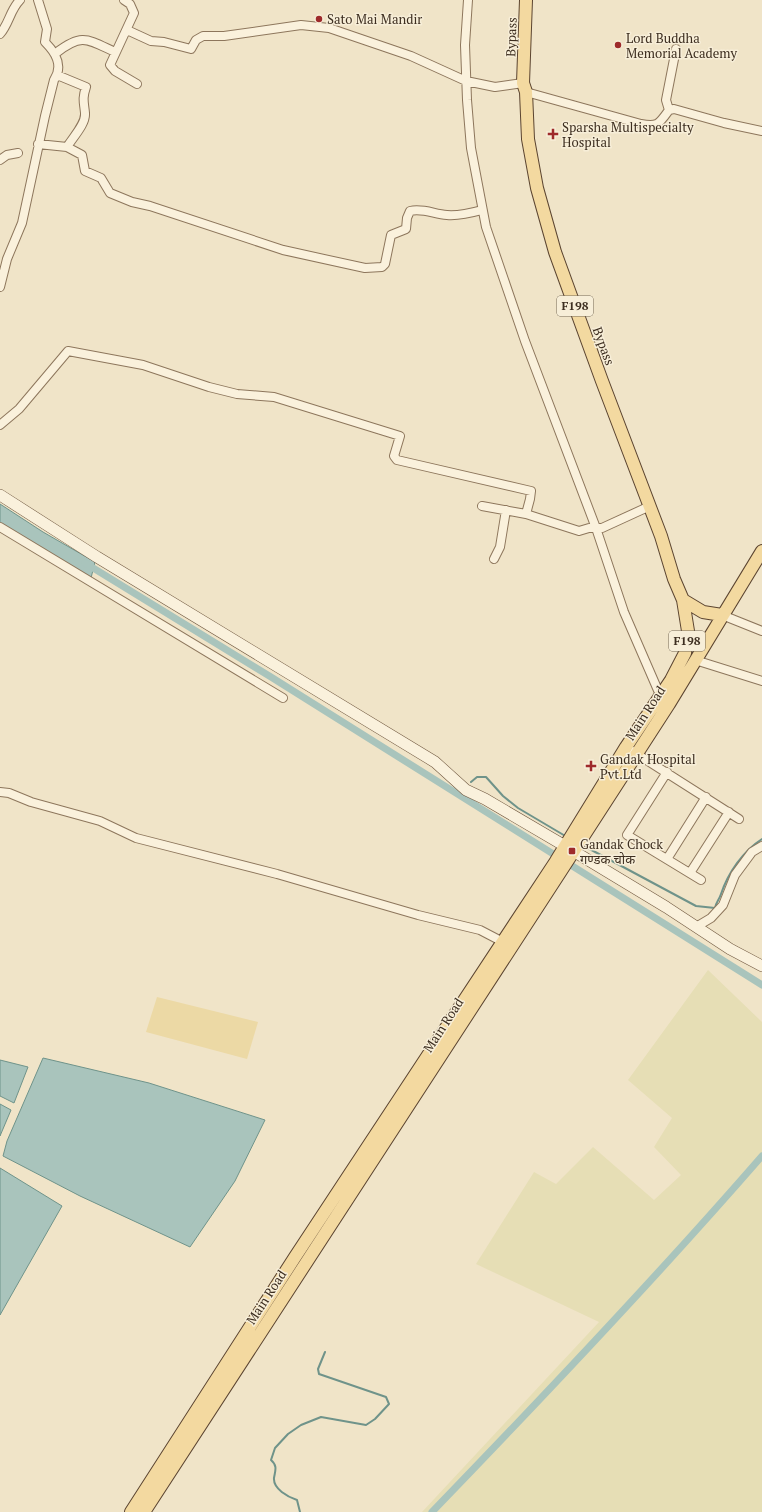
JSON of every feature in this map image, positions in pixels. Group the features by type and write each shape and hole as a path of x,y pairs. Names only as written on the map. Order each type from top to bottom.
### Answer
{"main road":[{"name":"Bypass","path":"526,0 525,88 528,139 537,188 553,245 602,381 661,536 674,579 683,600 688,631 687,642 685,653 671,680"},
{"path":"0,495 103,561 435,762 466,790 696,927 730,949 762,966"},
{"name":"Main Road","path":"131,1512 292,1273 559,864 631,750 695,660 762,551"},
{"path":"683,600 703,612 722,615"},
{"name":"Main Road","path":"631,750 660,695 671,680"},
{"name":"Main Road","path":"144,1512 292,1273 503,942 559,864"}],"street":[{"path":"0,34 4,30 13,6 20,0"},
{"path":"0,287 7,259 22,223 38,144 54,80 57,75 56,53 45,42 47,29 38,0"},
{"path":"124,0 130,4 134,13 110,65 115,71 137,84"},
{"path":"468,0 466,80 472,148 482,210 525,341 596,528 624,612 660,695"},
{"path":"127,30 152,41 164,42 191,49 196,40 203,36 224,36 301,25 329,28 411,56 466,80 495,88 525,88 608,116 653,126 661,122 669,110 674,109 694,113 724,123 762,131"},
{"path":"56,53 68,44 81,39 89,40 115,52"},
{"path":"669,110 666,100 676,49"},
{"path":"57,75 86,87 82,104 85,114 82,124 67,147"},
{"path":"38,144 67,147 82,155 85,172 101,178 110,193 132,202 150,206 283,250 365,268 382,267 385,264 392,235 406,229 407,218 410,211 418,209 448,215 467,214 482,210"},
{"path":"0,160 18,153"},
{"path":"0,252 7,259"},
{"path":"0,425 19,409 68,351 143,365 203,385 237,394 274,397 400,436 394,456 397,460 531,491 526,514"},
{"path":"482,506 526,514 579,531 589,528 602,528 650,506"},
{"path":"494,559 500,547 506,510"},
{"path":"0,527 284,698"},
{"path":"722,615 762,631"},
{"path":"695,660 762,680"},
{"path":"631,750 739,819"},
{"path":"667,772 627,835 701,880"},
{"path":"0,792 9,793 31,802 100,821 136,838 277,874 418,915 480,930 503,942"},
{"path":"667,859 706,797"},
{"path":"690,873 729,812"},
{"path":"696,927 711,918 723,905 735,875 752,852 762,846"}],"shaded area":[{"path":"708,970 762,1022 762,1512 422,1512 599,1322 476,1264 534,1172 556,1184 593,1147 654,1200 681,1175 654,1147 672,1118 628,1080"}],"sand":[{"path":"157,997 258,1022 247,1059 146,1032"}],"water":[{"path":"0,504 43,532 95,562 91,578 0,523"},
{"path":"43,1058 149,1083 265,1120 235,1181 190,1247 80,1196 3,1156 7,1141"},
{"path":"0,1060 28,1067 14,1103 0,1096"},
{"path":"0,1104 11,1110 0,1136"},
{"path":"0,1168 62,1206 0,1315"}],"waterway":[{"path":"85,563 271,677 762,985"},
{"path":"471,782 477,777 486,777 503,796 518,808 567,837"},
{"path":"584,846 696,906 715,908 724,886 737,863 755,844 762,839"},
{"path":"432,1512 600,1336 682,1247 762,1156"},
{"path":"300,1512 297,1500 289,1497 278,1489 274,1482 275,1466 271,1460 275,1448 288,1434 301,1425 321,1417 366,1425 375,1419 389,1404 386,1397 319,1374 318,1369 325,1352"}],"place":[{"name":"Sato Mai Mandir","path":"319,19"},
{"name":"Lord Buddha Memorial Academy","path":"618,45"},
{"name":"Sparsha Multispecialty Hospital","path":"553,134"},
{"name":"Gandak Hospital Pvt.Ltd","path":"591,766"},
{"name":"Gandak Chock गण्डक चोक","path":"572,851"}]}
